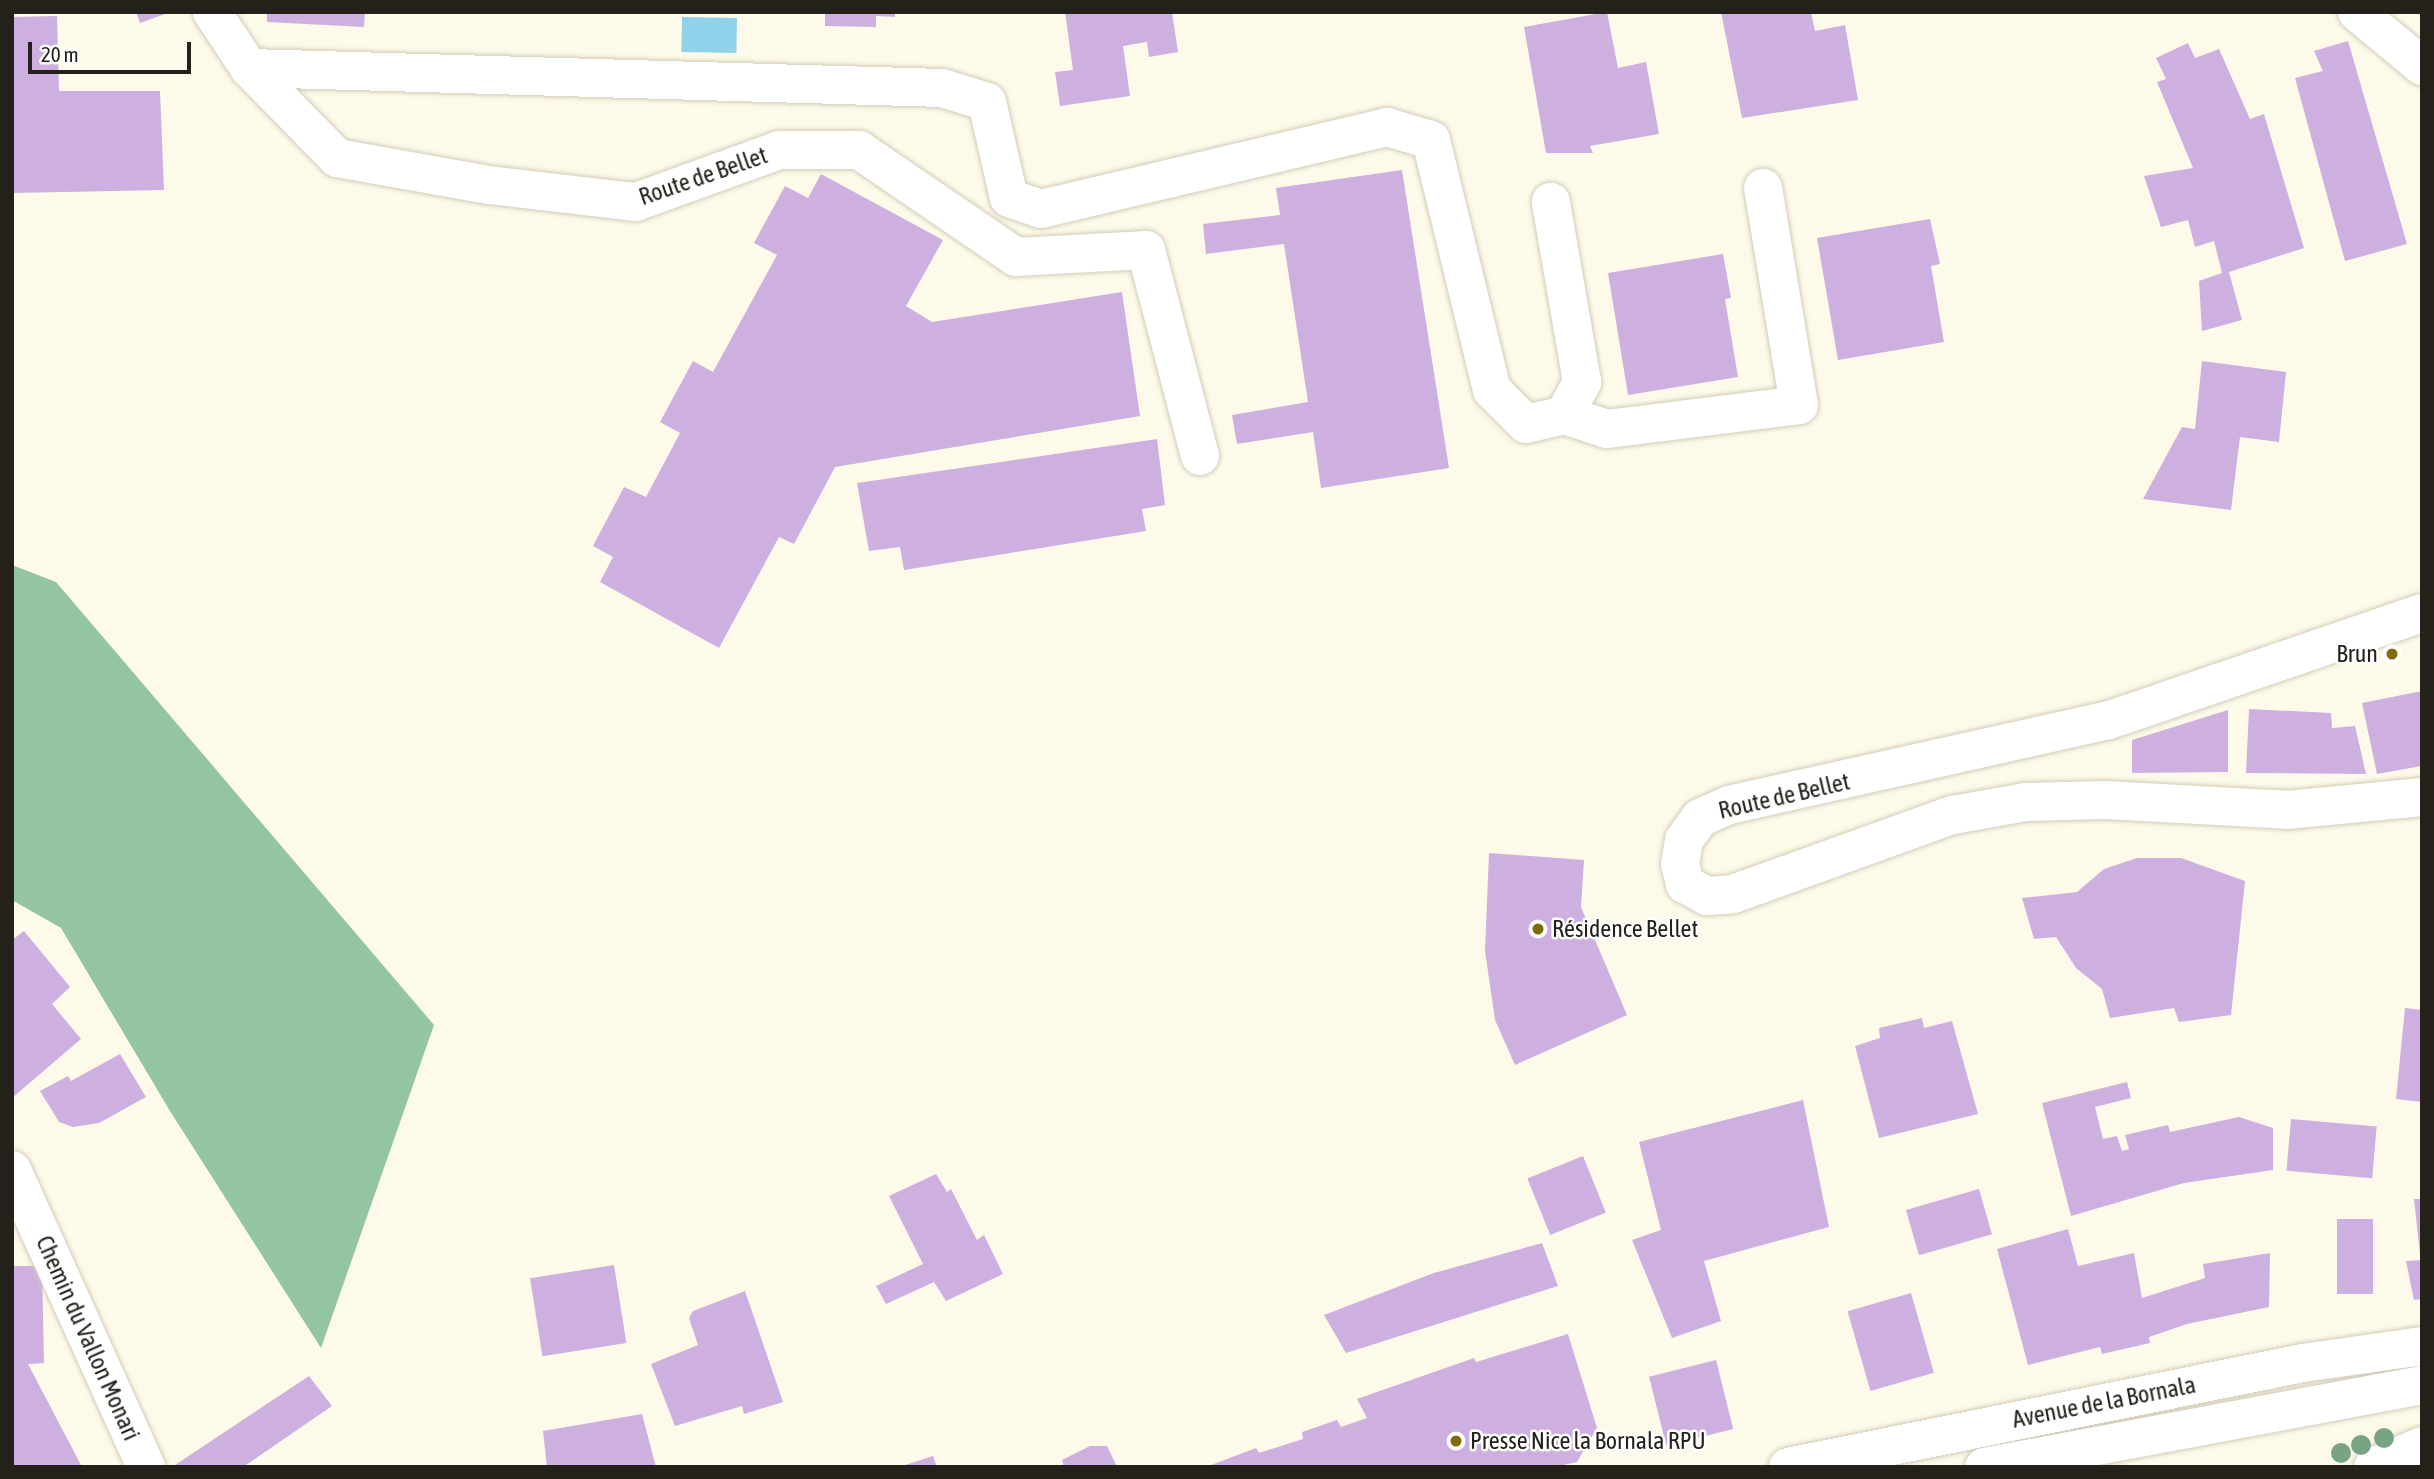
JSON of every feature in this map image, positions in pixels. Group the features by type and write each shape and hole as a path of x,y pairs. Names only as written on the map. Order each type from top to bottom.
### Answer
{"street":[{"name":"Route de Bellet","path":"212,12 249,68 337,158 489,186 636,202 780,150 859,150 1016,257 1146,250 1200,456"},
{"path":"2357,12 2422,66"},
{"path":"249,68 942,88 987,102 1009,198 1041,209 1387,127 1432,140 1492,390 1526,424 1564,415 1607,429 1799,405 1763,188"},
{"path":"1551,202 1582,382 1564,415"},
{"name":"Route de Bellet","path":"2422,613 2109,720 1730,805 1700,817 1684,840 1680,864 1685,884 1707,896 1732,894 1952,815 2025,803 2105,800 2287,810 2422,797"},
{"name":"Chemin du Vallon Monari","path":"12,1170 146,1467"},
{"name":"Avenue de la Bornala","path":"1788,1467 2264,1370 2422,1346"},
{"name":"Avenue de la Bornala","path":"1984,1467 2422,1385"},
{"path":"2373,1467 2422,1447"}],"green space":[{"path":"12,565 56,582 434,1025 321,1348 170,1111 61,928 12,900"}],"water":[{"path":"682,17 737,18 736,53 681,52"}],"building":[{"path":"136,12 168,12 168,13 140,23"},
{"path":"267,12 365,12 364,27 267,22"},
{"path":"825,12 895,12 895,17 876,16 876,27 825,26"},
{"path":"1065,12 1172,12 1178,52 1149,57 1147,42 1123,46 1130,96 1060,106 1055,72 1073,70"},
{"path":"1607,12 1618,68 1646,62 1659,134 1590,146 1593,153 1546,153 1524,27"},
{"path":"1721,12 1811,12 1815,31 1845,25 1858,100 1742,118"},
{"path":"57,16 59,91 160,91 164,190 12,193 12,17"},
{"path":"2348,41 2407,244 2345,261 2295,78 2323,71 2314,51"},
{"path":"2188,43 2195,58 2219,49 2250,119 2264,114 2304,248 2229,272 2242,320 2202,331 2199,281 2222,273 2214,241 2195,247 2188,220 2161,227 2144,176 2193,168 2157,82 2166,79 2156,58"},
{"path":"1402,170 1449,468 1321,488 1313,432 1237,444 1232,415 1308,402 1284,244 1206,254 1203,224 1280,215 1276,188"},
{"path":"821,174 943,240 906,306 932,322 1122,292 1140,416 835,467 794,544 779,537 719,648 600,582 613,557 593,546 624,487 646,497 680,433 660,422 693,361 713,372 777,255 754,243 785,186 808,198"},
{"path":"1930,219 1940,264 1931,266 1944,342 1838,360 1817,238"},
{"path":"1723,254 1731,298 1725,299 1738,377 1628,395 1608,273"},
{"path":"2202,361 2286,372 2279,442 2240,437 2231,510 2143,499 2182,427 2195,429"},
{"path":"1157,439 1165,505 1142,509 1146,531 904,570 900,547 869,551 857,483"},
{"path":"2422,691 2422,766 2377,774 2362,703"},
{"path":"2249,709 2331,713 2332,728 2355,726 2366,774 2246,773"},
{"path":"2228,710 2228,772 2132,773 2132,740"},
{"name":"Résidence Bellet","path":"1489,853 1584,860 1581,907 1627,1015 1515,1065 1495,1020 1485,951"},
{"path":"2137,858 2181,858 2245,881 2231,1015 2179,1022 2174,1008 2110,1018 2102,989 2076,968 2056,937 2034,939 2022,898 2077,892 2104,869"},
{"path":"24,931 70,987 52,1004 81,1039 12,1098 12,940"},
{"path":"2405,1008 2422,1010 2422,1102 2396,1099"},
{"path":"1922,1018 1924,1028 1952,1021 1978,1114 1879,1138 1855,1046 1880,1038 1879,1028"},
{"path":"120,1054 146,1097 99,1123 73,1127 59,1122 40,1091 68,1076 71,1081"},
{"path":"2127,1082 2131,1098 2095,1107 2103,1139 2117,1136 2122,1151 2129,1149 2125,1135 2168,1125 2170,1132 2239,1117 2273,1128 2273,1170 2184,1183 2071,1216 2042,1103"},
{"path":"1803,1100 1829,1227 1704,1261 1721,1321 1672,1338 1632,1240 1661,1230 1639,1142"},
{"path":"2291,1119 2377,1126 2372,1178 2286,1171"},
{"path":"1583,1156 1606,1213 1550,1235 1527,1178"},
{"path":"936,1174 947,1192 951,1189 977,1240 984,1235 1003,1274 946,1301 934,1282 886,1304 876,1286 923,1264 889,1196"},
{"path":"1979,1189 1992,1234 1919,1255 1906,1210"},
{"path":"2414,1199 2422,1199 2422,1255 2420,1255"},
{"path":"2337,1219 2373,1219 2373,1294 2337,1294"},
{"path":"2068,1229 2078,1266 2134,1253 2142,1298 2205,1278 2203,1264 2270,1253 2269,1307 2187,1324 2149,1337 2150,1343 2102,1354 2100,1347 2028,1365 1997,1249"},
{"path":"1542,1243 1558,1286 1346,1353 1324,1315 1434,1273"},
{"path":"2422,1260 2422,1299 2414,1300 2406,1261"},
{"path":"614,1265 626,1343 542,1356 530,1278"},
{"path":"12,1266 42,1266 44,1363 28,1364 82,1467 12,1467"},
{"path":"745,1291 783,1402 744,1414 742,1406 675,1426 651,1364 698,1345 689,1318 693,1311"},
{"path":"1911,1293 1934,1373 1870,1391 1848,1311"},
{"path":"1568,1334 1597,1428 1577,1462 1554,1467 1206,1467 1256,1448 1259,1453 1303,1439 1302,1432 1337,1420 1341,1427 1367,1418 1357,1399 1474,1358 1476,1362"},
{"path":"1716,1360 1733,1429 1666,1446 1649,1377"},
{"path":"309,1376 332,1406 243,1467 172,1467"},
{"path":"642,1414 656,1467 547,1467 543,1431"},
{"path":"1090,1446 1107,1446 1117,1467 1064,1467 1062,1460"},
{"path":"933,1456 937,1467 902,1467 902,1466"}],"place":[{"name":"Brun","path":"2392,654"},
{"name":"Résidence Bellet","path":"1538,929"},
{"name":"Presse Nice la Bornala RPU","path":"1456,1441"}]}
